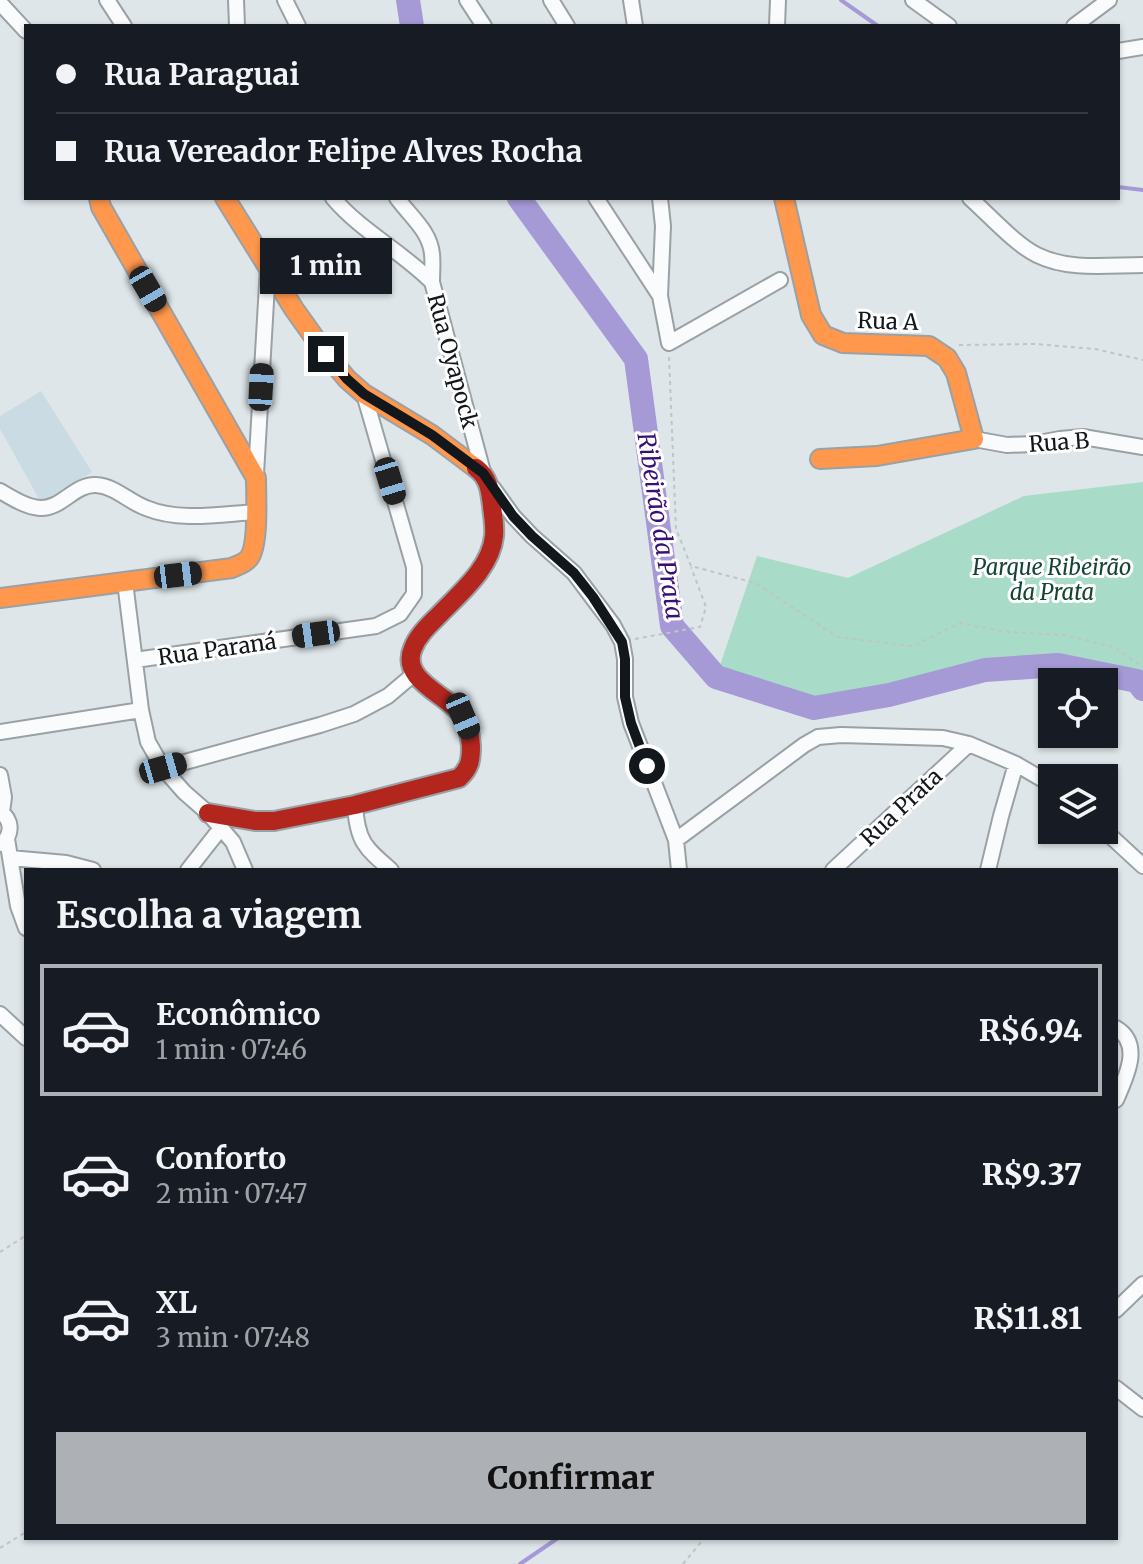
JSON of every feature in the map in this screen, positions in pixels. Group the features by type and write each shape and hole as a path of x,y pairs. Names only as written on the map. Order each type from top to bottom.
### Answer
{"street":[{"path":"107,0 123,24"},
{"path":"236,0 237,24"},
{"path":"285,0 297,24"},
{"path":"467,0 483,24"},
{"path":"551,0 566,24"},
{"path":"631,0 635,24"},
{"path":"777,24 778,0"},
{"path":"913,0 946,24"},
{"path":"1077,24 1109,0"},
{"path":"0,3 24,29"},
{"path":"1120,51 1143,47"},
{"path":"99,200 256,478"},
{"path":"226,200 294,309 347,379 364,394 432,435 486,479 513,516 574,573 606,616 622,642 625,697 631,723 676,840 679,868"},
{"name":"Rua Oyapock","path":"335,200 345,212 416,266 432,282 486,479"},
{"path":"399,200 423,229 429,242 432,282"},
{"path":"597,200 660,296"},
{"path":"660,200 663,226 660,296 669,343 780,280"},
{"name":"Rua A","path":"784,200 811,315 823,335 843,343 929,346 947,358 956,373 974,439"},
{"path":"972,200 1036,255 1076,265 1143,265"},
{"path":"0,598 232,568 250,557 256,512 268,266"},
{"name":"Rua Paraná","path":"135,660 376,626 400,614 414,594 414,567 364,394"},
{"name":"Rua B","path":"974,439 1007,445 1083,437 1143,447"},
{"path":"820,459 877,456 974,439"},
{"path":"208,813 274,821 355,805 459,778 467,771 471,759 470,732 463,716 414,674 410,663 412,649 424,630 483,566 494,539 486,479"},
{"path":"0,491 24,504 41,508 56,504 80,488 93,485 106,487 144,508 167,515 256,512"},
{"path":"125,582 148,742 163,768 233,842 244,868"},
{"path":"163,768 354,714 388,696 414,674"},
{"path":"0,732 141,710"},
{"path":"676,840 818,737 943,738 969,744 1038,777"},
{"name":"Rua Prata","path":"835,868 969,744"},
{"path":"988,868 1016,764"},
{"path":"0,775 4,797 1,811 9,821 10,833 4,842 24,922"},
{"path":"355,805 361,839 371,853 389,868"},
{"path":"190,868 221,828"},
{"path":"1118,843 1143,866"},
{"path":"10,858 66,863 85,868"},
{"path":"0,1014 24,1036"},
{"path":"1118,1029 1126,1033 1132,1044 1133,1058 1118,1095"},
{"path":"1118,1308 1143,1284"},
{"path":"1118,1390 1143,1409"}],"path":[{"path":"650,636 700,627 706,607 676,529 669,343"},
{"path":"960,345 1035,344 1095,349 1143,360"},
{"path":"691,566 755,583 838,637 913,646 960,623 1008,632 1064,635 1114,647 1143,667"},
{"path":"0,1252 24,1235"},
{"path":"0,1548 24,1533"},
{"path":"683,1564 700,1540"}],"shaded area":[{"path":"41,391 92,472 42,504 0,429 0,416"}],"green space":[{"name":"Parque Ribeirão da Prata","path":"1143,482 1143,689 1137,681 1118,677 1118,668 1058,665 985,670 889,695 814,708 716,677 757,556 848,578 1024,496"}],"waterway":[{"name":"Ribeirão da Prata","path":"408,0 412,24"},
{"path":"841,0 875,24"},
{"path":"1120,187 1143,190"},
{"name":"Ribeirão da Prata","path":"520,200 636,359 672,626 716,677 814,708 889,695 985,670 1058,665 1137,681 1143,689"},
{"path":"520,1564 555,1540"}],"traffic: slow":[{"path":"0,598 232,568 247,560 252,552 256,478 99,200"},
{"path":"226,200 294,309 347,379 364,394 432,435 476,468"},
{"path":"784,200 811,315 823,335 843,343 929,346 947,358 956,373 974,439 877,456 820,459"}],"traffic: jam":[{"path":"208,813 274,821 355,805 459,778 466,771 471,746 465,719 419,678 411,659 421,634 473,579 492,548 494,528 489,490 484,476 476,468"}],"route":[{"path":"326,354 364,394 432,435 483,473 513,516 574,573 593,597 622,642 625,697 647,766"}]}
